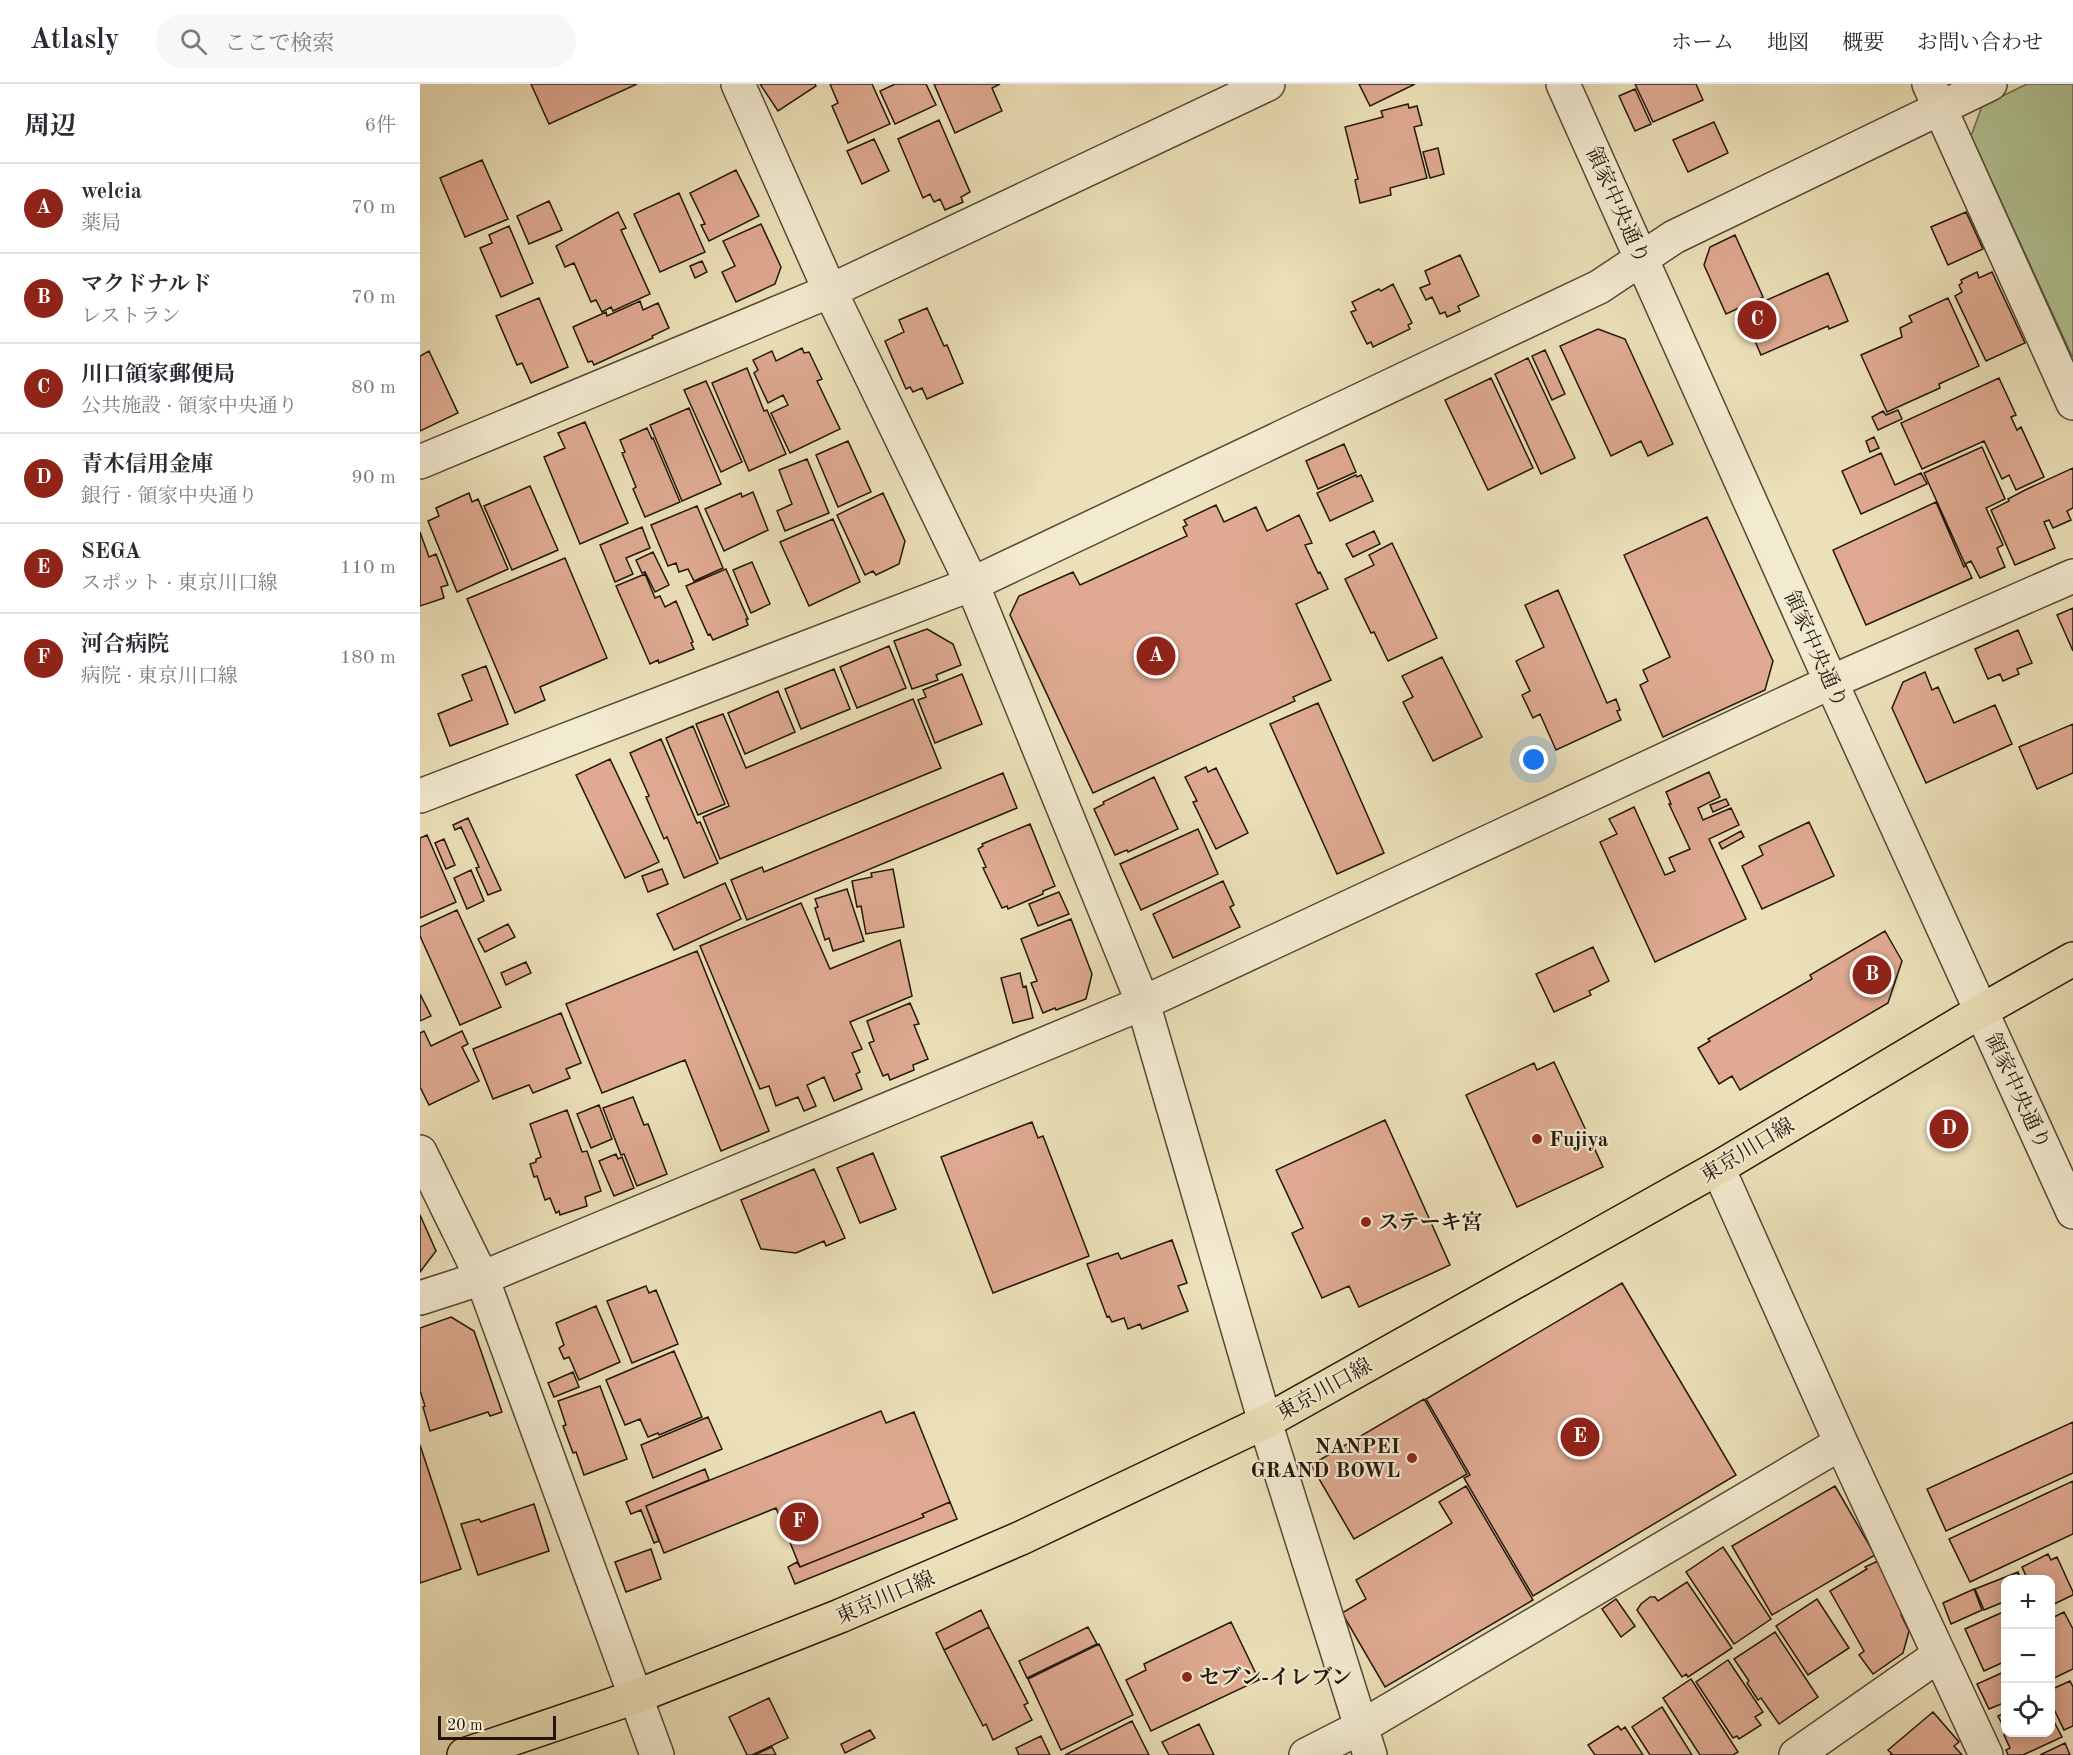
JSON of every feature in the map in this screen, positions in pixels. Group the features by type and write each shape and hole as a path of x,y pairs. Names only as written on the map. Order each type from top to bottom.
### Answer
{"main road":[{"name":"東京川口線","path":"464,1755 634,1697 840,1616 1022,1538 1265,1422 1718,1168 1981,1011 2073,959"}],"street":[{"path":"738,84 830,291 972,584 1143,1003 1265,1422 1366,1741"},
{"path":"420,462 830,291 1268,84"},
{"name":"領家中央通り","path":"1563,84 1831,682 2073,1212"},
{"path":"420,796 972,584 1599,287 1643,260 1674,237 1934,96 1990,84"},
{"path":"1934,96 2073,403"},
{"path":"420,1298 482,1278 1143,1003 1831,682 2073,576"},
{"path":"420,1152 482,1278 657,1755"},
{"path":"1718,1168 1841,1443 1986,1755"},
{"path":"1306,1755 1366,1741 1841,1443"},
{"path":"1796,1755 1939,1655"}],"green space":[{"path":"2027,84 2073,84 2073,358 1971,136 1982,106"}],"building":[{"path":"531,84 637,84 549,124"},
{"path":"760,84 815,84 816,86 778,111"},
{"path":"830,84 872,84 890,124 848,143 832,106 838,103"},
{"path":"895,84 926,84 936,105 895,124 880,91"},
{"path":"934,84 1000,84 992,88 1002,111 955,133"},
{"path":"1359,84 1415,84 1370,106"},
{"path":"1635,84 1696,84 1703,100 1653,122"},
{"path":"1635,89 1651,124 1635,131 1619,96"},
{"path":"1408,104 1409,108 1417,106 1422,125 1414,127 1427,178 1390,188 1391,195 1360,203 1355,180 1358,179 1345,127 1383,117 1381,111"},
{"path":"939,120 970,192 961,197 963,202 945,210 940,199 934,202 930,194 923,198 898,139"},
{"path":"1714,122 1728,153 1688,172 1673,140"},
{"path":"874,139 889,171 862,184 847,151"},
{"path":"1438,148 1444,174 1430,178 1423,152"},
{"path":"482,160 508,219 465,237 440,178"},
{"path":"736,170 759,216 709,241 701,225 705,224 690,193"},
{"path":"679,193 705,252 660,272 634,214"},
{"path":"549,201 562,230 529,244 517,216"},
{"path":"618,212 626,228 621,230 650,294 613,311 611,307 602,312 596,300 591,302 574,263 565,267 556,246"},
{"path":"1966,212 1983,249 1948,265 1931,227"},
{"path":"761,224 781,267 775,284 736,302 722,272 735,266 723,241"},
{"path":"509,226 533,283 501,297 480,248 492,243 489,235"},
{"path":"1735,235 1763,297 1726,314 1704,265 1710,247"},
{"path":"1460,255 1479,296 1458,306 1460,311 1447,317 1445,312 1440,314 1432,297 1426,300 1420,288 1430,284 1425,271"},
{"path":"702,261 707,272 695,278 690,266"},
{"path":"1977,272 1979,278 1992,272 2025,343 1986,361 1955,296 1962,292 1959,285 1962,283 1961,280"},
{"path":"1828,273 1848,321 1829,329 1828,326 1761,355 1742,311"},
{"path":"1393,284 1412,323 1408,325 1410,329 1373,347 1371,342 1367,344 1351,312 1356,310 1352,302"},
{"path":"539,298 568,367 531,383 522,363 517,365 496,316"},
{"path":"1948,298 1979,366 1939,384 1940,388 1887,412 1861,355 1902,337 1900,328 1912,322 1909,316"},
{"path":"640,301 643,310 658,303 669,328 652,336 653,338 594,365 592,361 588,362 573,327 606,312 607,316"},
{"path":"927,308 944,346 947,345 963,383 927,399 922,388 913,392 910,387 906,389 885,341 904,332 899,320"},
{"path":"1598,329 1625,339 1673,444 1648,456 1641,441 1611,456 1560,346"},
{"path":"802,348 804,353 809,352 822,379 817,381 840,429 790,453 771,413 788,405 783,395 768,403 754,373 758,370 753,360 772,351 776,361"},
{"path":"1545,350 1565,394 1552,400 1532,356"},
{"path":"429,351 458,413 420,431 420,356"},
{"path":"1528,358 1575,458 1541,474 1495,374"},
{"path":"747,368 764,411 767,410 786,454 749,471 712,383"},
{"path":"1491,378 1533,468 1488,490 1445,400"},
{"path":"1999,378 2016,415 2011,417 2017,430 2021,427 2044,477 2016,490 2009,475 2002,479 1984,441 1922,469 1901,423"},
{"path":"706,381 742,462 721,472 684,390"},
{"path":"689,408 721,484 682,501 650,425"},
{"path":"1898,410 1902,419 1878,430 1872,417 1883,411 1886,415"},
{"path":"585,422 628,523 580,544 544,457 565,448 558,433"},
{"path":"647,428 680,502 645,517 633,489 636,487 622,453 625,452 620,440"},
{"path":"1874,437 1879,448 1870,452 1866,441"},
{"path":"848,441 871,492 838,507 816,455"},
{"path":"1344,444 1356,472 1318,489 1306,461"},
{"path":"1982,447 2005,499 1986,508 2003,545 1997,548 2005,567 1980,578 1971,561 1965,564 1924,473"},
{"path":"1881,453 1895,485 1921,473 1927,484 1861,514 1842,471"},
{"path":"807,459 829,513 785,531 777,511 792,504 779,470"},
{"path":"2073,468 2073,508 2067,511 2071,520 2053,528 2049,520 2044,522 2055,548 2015,565 1991,510 2025,490"},
{"path":"1356,475 1357,477 1361,475 1373,501 1330,521 1317,493"},
{"path":"530,486 558,550 512,570 484,506"},
{"path":"753,492 768,530 724,551 705,509 741,493 742,497"},
{"path":"469,493 472,502 478,499 508,569 457,592 428,521 439,516 436,508"},
{"path":"883,493 905,541 899,564 876,575 873,571 865,575 837,515"},
{"path":"1936,502 1964,567 1966,565 1972,578 1866,625 1833,550"},
{"path":"1216,505 1224,522 1256,507 1267,531 1299,515 1312,543 1305,545 1328,589 1296,604 1331,680 1293,697 1295,701 1093,793 1010,615 1019,596 1073,572 1080,585 1187,536 1183,527 1187,525 1184,520"},
{"path":"697,506 723,568 694,581 688,569 679,572 676,563 668,566 651,525"},
{"path":"1707,517 1773,661 1765,690 1663,737 1640,685 1648,681 1643,670 1670,657 1624,555"},
{"path":"833,519 860,582 809,606 780,542"},
{"path":"642,527 650,548 626,558 633,574 615,582 600,545"},
{"path":"1374,531 1380,544 1353,557 1346,544"},
{"path":"420,532 429,557 436,554 448,585 441,587 444,598 420,606"},
{"path":"1392,543 1437,638 1388,661 1374,632 1371,633 1345,579 1374,565 1369,555"},
{"path":"653,552 669,585 655,592 636,560"},
{"path":"565,558 607,658 540,687 545,700 515,713 467,599"},
{"path":"752,562 770,604 751,613 733,570"},
{"path":"726,569 748,619 746,619 748,625 713,640 710,634 708,635 686,586"},
{"path":"645,574 655,598 660,596 665,607 676,601 694,649 659,663 658,660 650,664 616,586"},
{"path":"1558,590 1607,703 1616,699 1620,710 1617,711 1621,720 1556,750 1540,714 1533,718 1522,695 1530,691 1516,661 1544,647 1525,605"},
{"path":"2073,608 2073,651 2057,615"},
{"path":"927,629 953,644 961,665 936,675 938,680 912,689 894,641"},
{"path":"2018,630 2032,663 2017,669 2019,674 2003,681 2000,674 1988,679 1975,649"},
{"path":"889,646 906,688 857,708 840,667"},
{"path":"1442,657 1482,737 1433,761 1403,702 1413,697 1402,676"},
{"path":"486,666 508,724 450,746 438,714 472,700 462,675"},
{"path":"834,669 850,709 801,729 785,689"},
{"path":"1925,672 1932,690 1938,687 1954,723 1995,705 2012,744 1926,783 1892,708 1903,682"},
{"path":"962,674 982,724 935,743 918,700 926,697 923,690"},
{"path":"778,691 795,732 745,754 728,713"},
{"path":"913,699 941,768 720,859 703,817 729,806 696,724 723,714 746,768"},
{"path":"1318,703 1384,853 1337,874 1270,724"},
{"path":"2073,724 2073,773 2037,789 2019,747"},
{"path":"693,726 725,804 698,815 666,738"},
{"path":"661,739 697,823 700,822 718,863 684,878 667,837 664,839 646,797 649,796 630,753"},
{"path":"610,759 659,862 625,878 576,775"},
{"path":"1206,767 1208,772 1216,768 1248,833 1216,849 1193,802 1197,801 1185,777"},
{"path":"1709,772 1720,797 1698,808 1703,820 1731,808 1739,825 1709,839 1746,919 1655,962 1600,842 1617,834 1609,819 1634,807 1665,875 1675,871 1669,858 1690,849 1669,804 1671,804 1666,792"},
{"path":"1003,773 1017,808 747,920 731,880 762,867 764,872"},
{"path":"1154,777 1178,829 1128,852 1127,850 1115,855 1094,809 1104,804 1103,802"},
{"path":"1726,799 1729,805 1713,812 1710,805"},
{"path":"468,818 501,890 488,895 476,868 479,867 461,827 455,830 453,825"},
{"path":"1809,822 1834,876 1762,909 1742,866 1763,855 1759,846"},
{"path":"1030,824 1055,886 1043,891 1043,894 1008,909 1007,906 1002,908 983,868 986,867 978,849 983,846 982,844"},
{"path":"1198,829 1218,874 1141,910 1120,864"},
{"path":"1741,831 1744,837 1722,849 1719,843"},
{"path":"427,835 456,902 420,918 420,838"},
{"path":"444,839 455,865 446,869 435,843"},
{"path":"662,869 668,884 648,892 642,876"},
{"path":"893,869 904,927 866,934 861,906 857,907 852,881 872,877 871,873"},
{"path":"471,870 484,901 467,909 454,878"},
{"path":"1223,881 1234,905 1230,907 1240,927 1173,958 1153,914"},
{"path":"725,883 741,919 674,950 657,914"},
{"path":"847,889 864,941 833,951 829,938 825,940 815,908 818,907 815,899"},
{"path":"1059,892 1069,914 1038,926 1029,904"},
{"path":"801,903 830,969 900,940 912,996 850,1022 862,1049 852,1053 860,1072 856,1074 862,1089 834,1101 824,1077 807,1085 816,1106 804,1111 798,1097 776,1106 769,1086 760,1089 700,946"},
{"path":"457,910 501,1007 460,1025 420,936 420,927"},
{"path":"1071,919 1092,974 1086,999 1043,1013 1031,983 1037,981 1021,939"},
{"path":"508,924 515,937 485,952 478,939"},
{"path":"1885,931 1902,961 1888,1003 1740,1090 1732,1076 1719,1084 1698,1048 1710,1041 1708,1039 1812,979 1810,975"},
{"path":"1593,947 1609,981 1589,991 1591,995 1554,1012 1536,974"},
{"path":"697,951 769,1131 721,1151 685,1060 602,1093 566,1004"},
{"path":"526,962 531,973 506,985 501,973"},
{"path":"1020,973 1023,987 1026,986 1033,1018 1013,1023 1001,978"},
{"path":"420,994 431,1016 420,1021"},
{"path":"910,1003 919,1024 914,1025 928,1059 913,1065 914,1070 890,1080 888,1074 883,1076 869,1043 874,1041 867,1021"},
{"path":"561,1013 581,1063 566,1069 570,1078 533,1093 529,1085 493,1099 473,1049"},
{"path":"424,1031 431,1046 462,1031 468,1044 462,1047 479,1081 429,1105 420,1087 420,1033"},
{"path":"1554,1062 1603,1167 1517,1207 1466,1095 1534,1063 1537,1070"},
{"path":"633,1097 644,1125 648,1124 667,1174 637,1186 624,1154 621,1155 603,1108"},
{"path":"599,1105 612,1139 591,1148 577,1114"},
{"path":"567,1110 582,1152 587,1151 601,1191 585,1197 587,1206 560,1215 559,1211 556,1213 550,1198 545,1200 537,1176 534,1177 530,1164 541,1157 530,1124"},
{"path":"1385,1120 1450,1265 1359,1307 1349,1286 1322,1298 1292,1233 1303,1228 1276,1170"},
{"path":"1032,1122 1038,1138 1043,1136 1089,1256 993,1293 941,1157"},
{"path":"873,1153 896,1209 860,1223 837,1168"},
{"path":"616,1154 618,1159 622,1157 634,1188 614,1196 599,1161"},
{"path":"814,1169 845,1238 826,1246 824,1241 796,1253 761,1249 741,1200"},
{"path":"420,1215 436,1251 420,1272"},
{"path":"1172,1240 1187,1283 1178,1286 1188,1311 1142,1329 1140,1324 1128,1329 1124,1318 1112,1322 1109,1316 1107,1317 1087,1264 1118,1253 1121,1259"},
{"path":"1622,1283 1736,1475 1533,1596 1464,1478 1470,1475 1426,1399"},
{"path":"646,1286 649,1293 656,1290 678,1344 632,1363 607,1301"},
{"path":"596,1306 620,1362 579,1380 569,1357 564,1359 559,1348 564,1345 556,1323"},
{"path":"451,1317 474,1331 502,1412 490,1416 488,1412 430,1431 420,1391 420,1328"},
{"path":"674,1351 702,1417 659,1435 658,1433 648,1437 640,1419 625,1425 606,1380"},
{"path":"573,1372 579,1387 554,1397 548,1383"},
{"path":"600,1386 627,1459 584,1475 563,1426 566,1425 558,1401"},
{"path":"1424,1399 1467,1474 1354,1539 1311,1465"},
{"path":"881,1411 886,1423 914,1412 950,1502 922,1514 924,1517 800,1567 776,1508 664,1553 646,1506"},
{"path":"708,1417 722,1449 653,1478 641,1445"},
{"path":"2073,1422 2073,1473 1946,1531 1927,1489"},
{"path":"420,1445 461,1569 420,1583"},
{"path":"705,1469 709,1480 646,1506 659,1541 654,1543 641,1510 631,1514 626,1502"},
{"path":"2073,1481 2073,1534 1970,1582 1949,1539"},
{"path":"1466,1486 1533,1600 1385,1687 1342,1613 1366,1599 1356,1580 1452,1523 1439,1502"},
{"path":"1835,1486 1875,1555 1772,1615 1732,1546"},
{"path":"950,1502 957,1519 795,1584 788,1567 797,1562 800,1567 924,1517 922,1514"},
{"path":"534,1504 549,1551 478,1575 461,1524 479,1519 481,1522"},
{"path":"1723,1547 1771,1619 1734,1644 1686,1572"},
{"path":"651,1549 661,1579 626,1592 615,1562"},
{"path":"2048,1554 2051,1560 2057,1557 2073,1595 2055,1604 2055,1575 2026,1575 2022,1567"},
{"path":"1878,1561 1904,1612 1901,1615 1909,1631 1903,1653 1873,1674 1859,1655 1864,1651 1830,1591 1867,1569 1865,1567"},
{"path":"2001,1579 2001,1603 1984,1610 1975,1589"},
{"path":"1687,1582 1732,1648 1688,1677 1686,1674 1682,1677 1637,1610 1650,1597 1655,1597 1658,1601"},
{"path":"1974,1589 1982,1610 1951,1624 1943,1603"},
{"path":"1616,1599 1635,1626 1621,1637 1602,1609"},
{"path":"1817,1599 1849,1648 1808,1675 1776,1626"},
{"path":"981,1610 989,1627 944,1650 936,1633"},
{"path":"2064,1612 2073,1629 2073,1669 2055,1678 2055,1629 2055,1616"},
{"path":"2001,1613 2001,1663 1984,1671 1965,1629"},
{"path":"1231,1622 1259,1680 1151,1731 1126,1680 1146,1670 1144,1664"},
{"path":"989,1627 1028,1703 1024,1705 1032,1720 993,1740 986,1724 983,1726 944,1650"},
{"path":"1088,1627 1097,1644 1027,1678 1019,1661"},
{"path":"1775,1632 1818,1697 1779,1724 1761,1698 1758,1700 1747,1683 1749,1681 1734,1659"},
{"path":"1099,1644 1133,1715 1061,1750 1028,1679"},
{"path":"1728,1660 1763,1712 1755,1717 1761,1725 1739,1739 1737,1736 1733,1738 1696,1682"},
{"path":"2001,1673 2001,1704 1989,1709 1977,1684"},
{"path":"1691,1679 1738,1752 1733,1755 1700,1755 1663,1698"},
{"path":"2070,1681 2073,1687 2073,1726 2064,1730 2055,1711 2055,1688"},
{"path":"769,1698 788,1738 752,1755 747,1755 729,1717"},
{"path":"1662,1707 1692,1755 1650,1755 1632,1727"},
{"path":"1933,1712 1959,1742 1954,1746 1962,1755 1890,1755 1892,1754 1888,1750"},
{"path":"1132,1721 1149,1755 1065,1755"},
{"path":"1199,1724 1214,1755 1169,1755 1162,1742"},
{"path":"2055,1724 2062,1737 2023,1755 2008,1755 2006,1750 2010,1748 2005,1737 2055,1737"},
{"path":"1618,1726 1621,1730 1625,1727 1643,1755 1595,1755 1588,1745"},
{"path":"870,1730 875,1738 845,1753 841,1744"},
{"path":"1041,1736 1050,1755 1019,1755 1016,1748"},
{"path":"2065,1743 2070,1755 2040,1755"},
{"path":"772,1747 776,1755 754,1755"}],"place":[{"name":"川口領家郵便局","path":"1757,320"},
{"name":"welcia","path":"1156,656"},
{"name":"マクドナルド","path":"1872,975"},
{"name":"青木信用金庫","path":"1949,1129"},
{"name":"Fujiya","path":"1537,1139"},
{"name":"ステーキ宮","path":"1366,1222"},
{"name":"SEGA","path":"1580,1437"},
{"name":"NANPEI GRAND BOWL","path":"1412,1458"},
{"name":"河合病院","path":"799,1522"},
{"name":"セブン-イレブン","path":"1187,1677"}]}
